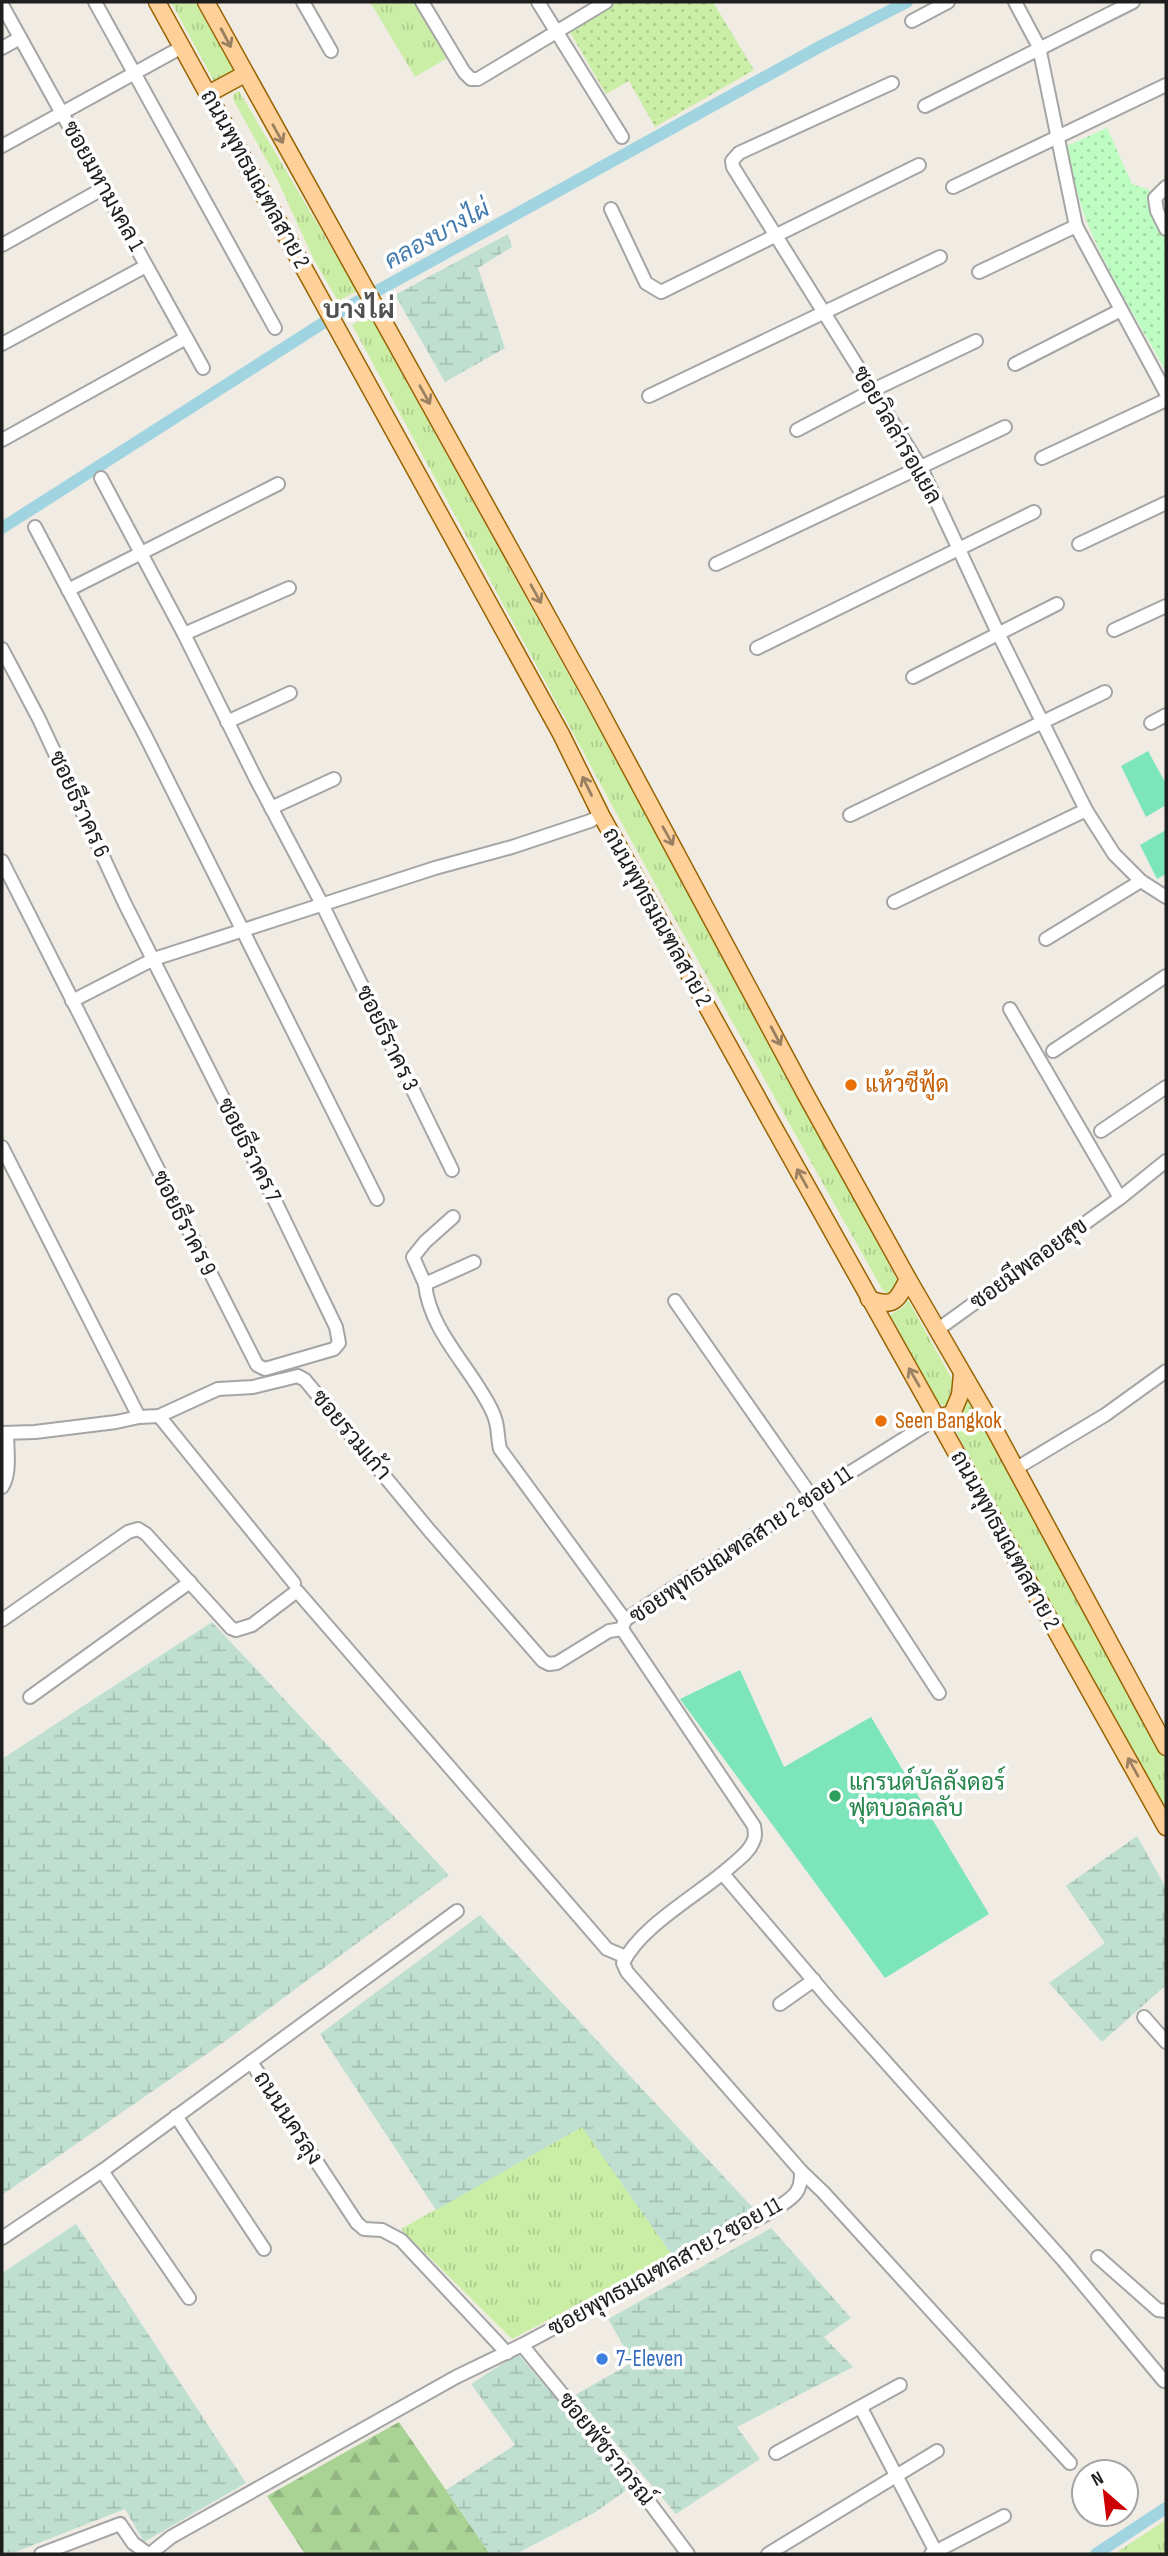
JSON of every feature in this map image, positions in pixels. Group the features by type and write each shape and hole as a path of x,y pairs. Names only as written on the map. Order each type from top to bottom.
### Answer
{"main road":[{"name":"ถนนพุทธมณฑลสาย 2","path":"157,2 561,734 601,815 1166,1827"},
{"name":"ถนนพุทธมณฑลสาย 2","path":"206,2 594,700 1166,1747"},
{"path":"208,94 245,74"},
{"path":"869,1299 892,1303 898,1298 908,1279"},
{"path":"937,1418 952,1414 960,1395 962,1374"}],"street":[{"path":"95,2 275,328"},
{"path":"303,2 331,51"},
{"path":"422,2 464,72 471,79 478,79 606,2"},
{"path":"538,2 622,137"},
{"path":"912,21 948,2"},
{"path":"1015,2 1039,47 1076,226 1166,393"},
{"path":"925,106 1133,2"},
{"name":"ซอยมหามงคล 1","path":"2,5 203,368"},
{"path":"2,48 20,38"},
{"path":"2,146 182,47"},
{"name":"ซอยวิลล่ารอแยล","path":"892,83 739,153 733,161 733,167 920,468 1041,723 1086,810 1114,854 1141,881 1166,897"},
{"path":"953,187 1166,85"},
{"path":"611,209 646,283 661,292 919,165"},
{"path":"1166,187 1155,198 1157,211 1166,229"},
{"path":"2,245 104,188"},
{"path":"979,272 1076,226"},
{"path":"649,397 940,257"},
{"path":"2,345 146,266"},
{"path":"1016,364 1121,310"},
{"path":"2,440 186,338"},
{"path":"797,430 976,341"},
{"path":"1042,458 1166,400"},
{"path":"716,564 1005,427"},
{"name":"ซอยธีราคร 3","path":"101,478 323,906 452,1170"},
{"path":"68,590 278,484"},
{"path":"1079,544 1166,503"},
{"path":"757,648 1034,512"},
{"path":"35,527 145,735 377,1199"},
{"path":"184,635 289,587"},
{"path":"913,677 1058,604"},
{"path":"1114,630 1166,606"},
{"name":"ซอยธีราคร 6","path":"2,649 6,665 39,719 125,904 154,959"},
{"path":"850,814 1105,692"},
{"path":"227,722 290,693"},
{"path":"1151,723 1166,715"},
{"path":"271,808 334,779"},
{"path":"894,902 1086,810"},
{"path":"72,1001 154,959 423,872 526,842 601,815"},
{"name":"ซอยธีราคร 9","path":"2,861 257,1365 265,1369 334,1349 339,1343"},
{"path":"1046,939 1141,881"},
{"name":"ซอยธีราคร 7","path":"154,959 278,1207 336,1328 339,1343"},
{"path":"1053,1051 1166,976"},
{"path":"1010,1009 1120,1198"},
{"path":"1101,1131 1166,1087"},
{"path":"2,1147 139,1417"},
{"name":"ซอยมีพลอยสุข","path":"937,1330 1120,1198 1166,1161"},
{"path":"453,1217 425,1242 413,1257 425,1284 430,1308 492,1411 498,1426 496,1433 500,1449 623,1624"},
{"path":"425,1284 474,1262"},
{"path":"675,1301 811,1497 939,1693"},
{"path":"1015,1469 1105,1415 1166,1371"},
{"name":"ซอยรวมเก้า","path":"5,1433 159,1416 218,1388 253,1387 298,1376 305,1380 429,1530 543,1661 549,1664 557,1663 623,1624"},
{"path":"159,1416 294,1583"},
{"name":"ซอยพุทธมณฑลสาย 2 ซอย 11","path":"149,2554 171,2537 456,2377 522,2345 774,2210 795,2196 802,2183 801,2171 623,1963 628,1951 648,1932 723,1874 752,1845 755,1836 754,1826 623,1624 811,1497 937,1418"},
{"path":"2,1487 6,1474 5,1433"},
{"path":"2,1620 128,1532 138,1529 146,1534 236,1630 252,1625 297,1591 607,1949 626,1957"},
{"path":"30,1697 190,1583"},
{"path":"723,1874 1063,2260 1164,2381"},
{"path":"251,2063 457,1911"},
{"path":"780,2004 814,1980"},
{"path":"1144,2017 1166,2042"},
{"name":"ถนนนครลุง","path":"2,2238 102,2171 251,2063 357,2223 364,2229 383,2230 401,2240 507,2353"},
{"path":"176,2116 264,2249"},
{"path":"102,2171 189,2298"},
{"path":"801,2171 1070,2463"},
{"path":"1098,2257 1158,2311 1166,2311"},
{"name":"ซอยพัชราภรณ์","path":"522,2345 632,2479 688,2554"},
{"path":"776,2453 900,2385"},
{"path":"861,2408 935,2553 1004,2516"},
{"path":"768,2554 937,2451"},
{"path":"41,2554 120,2524 133,2543 149,2554"}],"green space":[{"path":"171,2 200,2 239,73 222,81 214,81"},
{"path":"370,2 416,2 449,57 415,77"},
{"path":"617,2 713,2 754,70 655,127 629,81 606,94 570,32"},
{"path":"239,91 357,291 338,301 314,260 278,181 233,99 234,93"},
{"path":"1107,128 1132,184 1149,190 1166,230 1166,371 1102,255 1076,189 1067,146"},
{"path":"508,234 512,247 478,268 505,348 445,382 395,295"},
{"path":"369,314 688,890 896,1278 899,1287 890,1297 882,1289 639,855 352,325"},
{"path":"1148,751 1166,784 1166,805 1146,817 1121,766"},
{"path":"1166,830 1166,874 1157,879 1140,845"},
{"path":"908,1300 956,1386 952,1404 946,1407 937,1402 890,1315 902,1308"},
{"path":"968,1400 1166,1758 1166,1814 953,1426"},
{"path":"212,1622 449,1875 224,2042 2,2195 2,1759"},
{"name":"แกรนด์บัลลังดอร์ ฟุตบอลคลับ","path":"740,1670 784,1767 871,1717 989,1914 885,1978 680,1699"},
{"path":"1137,1836 1166,1888 1166,1985 1102,2042 1049,1983 1105,1943 1066,1886"},
{"path":"480,1915 755,2210 672,2255 582,2127 436,2210 320,2034"},
{"path":"583,2126 672,2255 512,2339 401,2229"},
{"path":"76,2224 246,2483 144,2542 125,2509 13,2553 2,2551 2,2273"},
{"path":"771,2228 851,2318 824,2337 853,2367 737,2427 760,2459 676,2514 575,2395 633,2362 608,2319"},
{"path":"518,2354 631,2487 594,2513 516,2554 490,2554 446,2490 515,2445 471,2384"},
{"path":"399,2422 490,2554 305,2554 267,2496"},
{"path":"1166,2520 1166,2554 1114,2554"}],"waterway":[{"name":"คลองบางไผ่","path":"2,528 348,307 821,46 907,2"},
{"path":"1096,2554 1166,2508"}],"place":[{"name":"แห้วซีฟู้ด","path":"851,1085"},
{"name":"Seen Bangkok","path":"881,1421"},
{"name":"แกรนด์บัลลังดอร์ ฟุตบอลคลับ","path":"835,1796"},
{"name":"7-Eleven","path":"602,2359"}],"district":[{"name":"บางไผ่","path":"359,310"}]}
